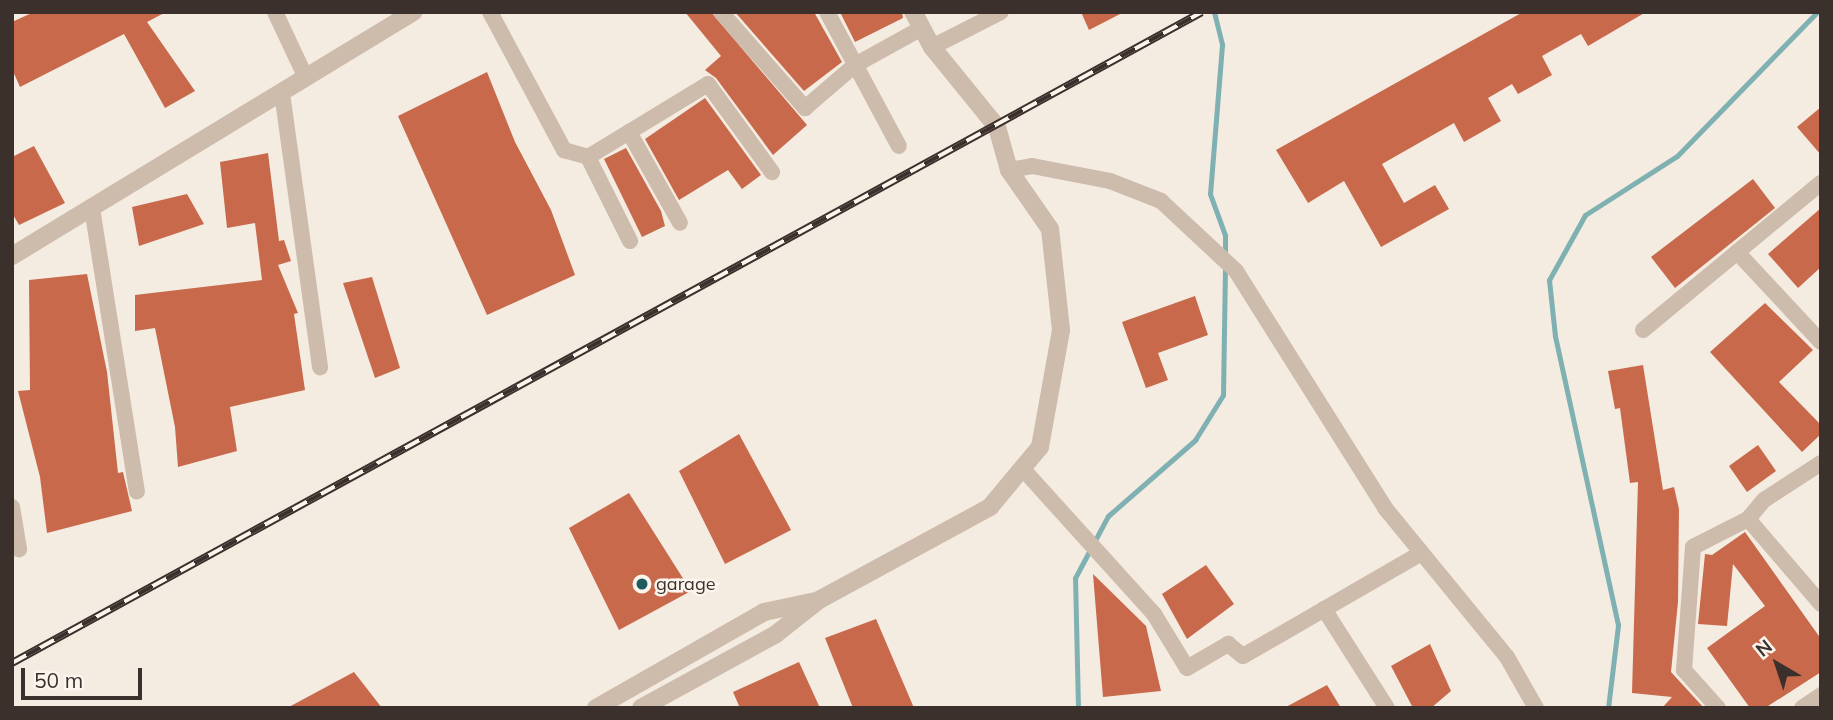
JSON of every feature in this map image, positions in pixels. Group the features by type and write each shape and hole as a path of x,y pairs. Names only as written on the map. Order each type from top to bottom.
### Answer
{"street":[{"path":"275,12 306,78"},
{"path":"12,257 414,12"},
{"path":"490,12 564,150 588,157 630,241"},
{"path":"641,708 776,634 819,600 990,507 1040,447 1061,330 1049,229 1009,170 998,127 932,47 918,20 855,65 805,108 721,12"},
{"path":"827,12 898,146"},
{"path":"932,47 1001,12"},
{"path":"588,157 708,84 772,172"},
{"path":"282,93 320,367"},
{"path":"629,132 680,223"},
{"path":"1009,170 1032,166 1110,181 1161,201 1236,271 1385,508 1507,657 1536,708"},
{"path":"1643,330 1821,183"},
{"path":"92,208 137,491"},
{"path":"1737,252 1821,342"},
{"path":"1718,708 1684,670 1693,547 1748,519 1764,500 1821,463"},
{"path":"1022,468 1083,531 1154,614 1187,668 1228,644 1243,656 1420,554"},
{"path":"12,507 19,550"},
{"path":"1748,519 1821,604"},
{"path":"596,708 764,612 819,600"},
{"path":"1324,609 1387,708"},
{"path":"1802,708 1821,695"}],"building":[{"path":"34,12 166,12 147,22 195,91 165,108 124,34 20,87 12,69 12,22"},
{"path":"685,12 711,12 807,125 773,155 716,78 705,70 721,56"},
{"path":"735,12 814,12 842,62 804,91"},
{"path":"840,12 902,12 903,18 855,42"},
{"path":"1081,12 1124,12 1089,30"},
{"path":"1523,12 1646,12 1588,46 1581,34 1542,56 1552,75 1518,94 1512,84 1488,98 1501,121 1464,142 1454,123 1382,164 1404,203 1435,185 1449,209 1381,247 1344,181 1308,203 1276,150"},
{"path":"487,72 515,142 551,210 575,275 487,315 398,116"},
{"path":"705,98 761,175 742,189 728,170 679,200 645,139"},
{"path":"1821,107 1821,155 1797,127"},
{"path":"34,146 65,203 19,225 12,213 12,157"},
{"path":"626,148 661,211 665,226 642,237 604,159"},
{"path":"268,153 279,241 284,240 291,261 278,265 298,313 294,314 305,390 230,407 237,451 178,467 175,427 155,328 135,331 135,295 262,280 255,223 227,228 220,162"},
{"path":"1753,179 1775,208 1675,288 1651,257"},
{"path":"187,194 204,224 139,246 132,207"},
{"path":"1821,208 1821,267 1798,288 1768,254"},
{"path":"87,274 107,372 118,473 123,472 132,511 47,533 40,477 18,391 30,390 29,280"},
{"path":"372,277 400,368 375,378 343,283"},
{"path":"1195,296 1208,335 1158,353 1168,380 1146,388 1122,322"},
{"path":"1765,303 1813,350 1779,382 1821,425 1821,434 1802,452 1710,352"},
{"path":"1643,365 1663,490 1674,487 1679,509 1678,602 1671,672 1704,708 1662,708 1672,697 1632,693 1638,482 1630,483 1620,408 1615,409 1608,371"},
{"path":"739,434 791,530 725,564 679,471"},
{"path":"1758,445 1776,471 1747,492 1729,466"},
{"path":"629,493 691,591 619,630 569,528"},
{"path":"1745,532 1821,639 1821,672 1765,708 1750,708 1707,648 1765,606 1733,564 1727,626 1698,624 1705,554 1712,555"},
{"path":"1206,565 1234,604 1187,639 1162,594"},
{"path":"1093,574 1146,626 1161,691 1103,697"},
{"path":"876,619 914,708 853,708 825,638"},
{"path":"1430,644 1451,691 1431,708 1413,708 1391,666"},
{"path":"799,662 820,708 740,708 733,692"},
{"path":"354,672 382,708 287,708"},
{"path":"1327,685 1341,708 1284,708"}],"waterway":[{"path":"1214,12 1222,45 1210,194 1225,235 1225,257"},
{"path":"1608,708 1618,625 1555,336 1549,280 1585,215 1677,156 1817,12"},
{"path":"1078,708 1075,578 1108,516 1195,440 1223,395 1225,266"}],"railway":[{"path":"12,663 1202,12"}],"place":[{"name":"garage","path":"642,584"}]}
